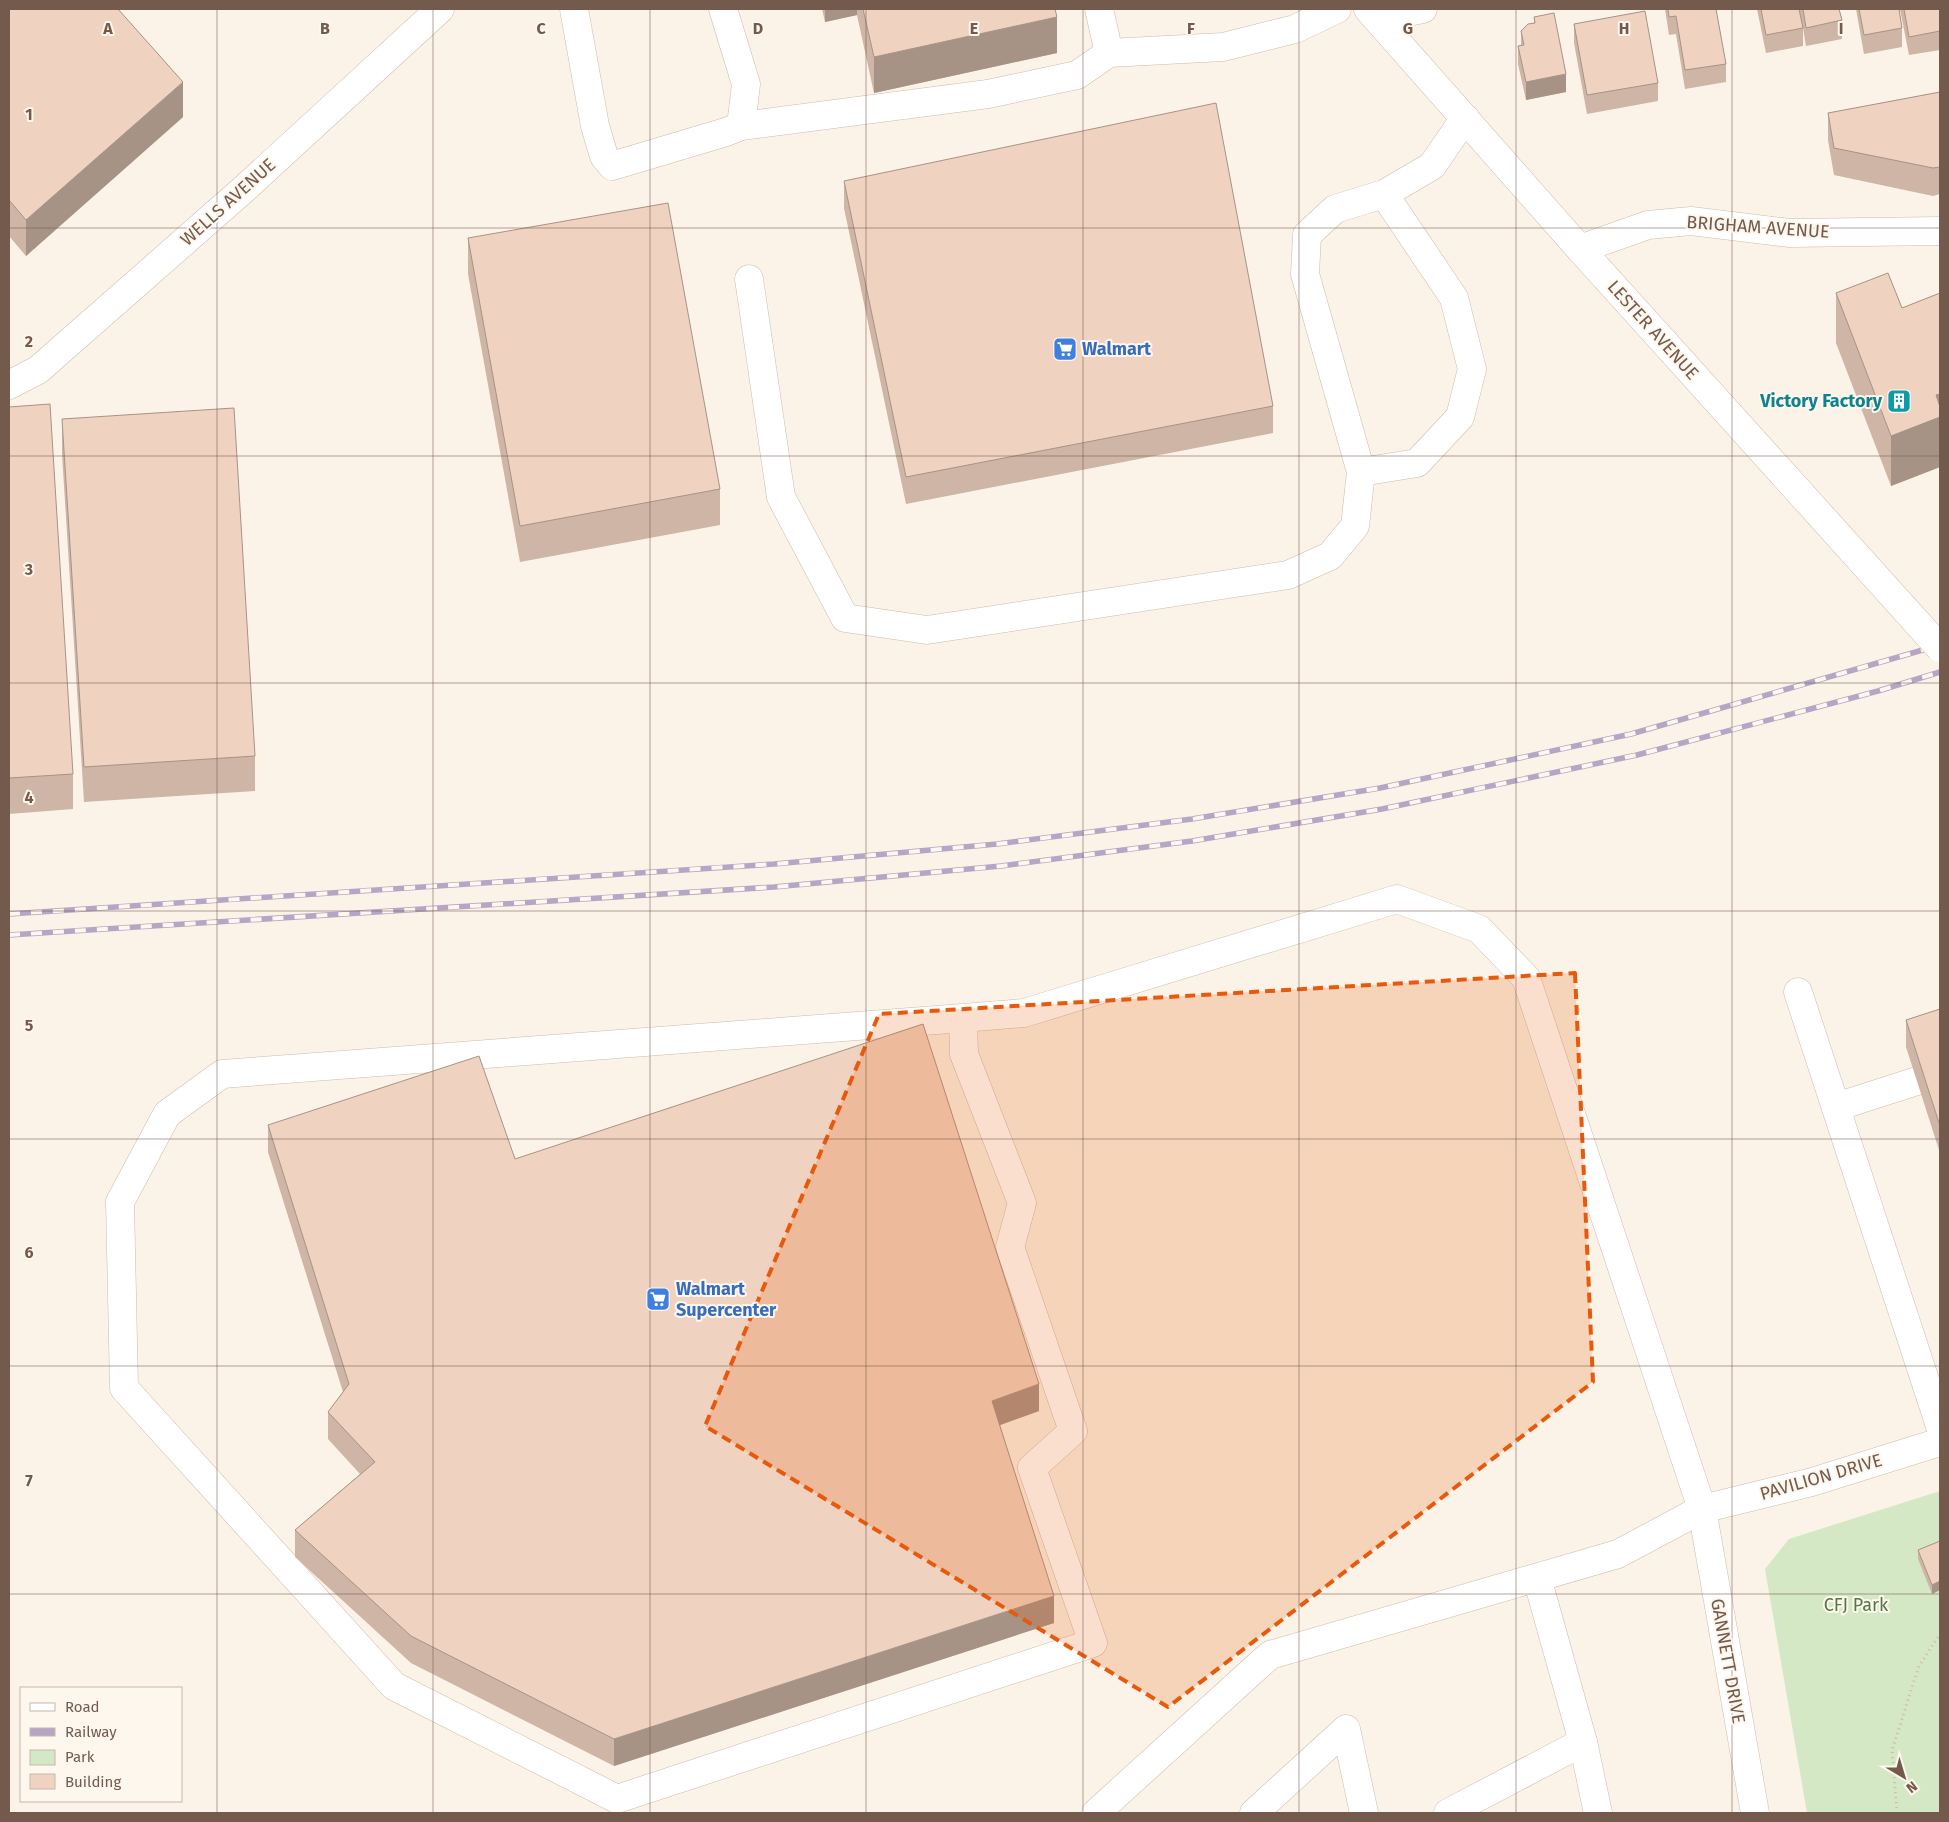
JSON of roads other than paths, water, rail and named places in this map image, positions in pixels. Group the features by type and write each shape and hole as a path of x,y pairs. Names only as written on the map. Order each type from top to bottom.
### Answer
{"street":[{"name":"WELLS AVENUE","path":"9,385 38,370 244,189 440,9"},
{"path":"574,9 595,126 604,156 612,166 741,126 988,94 1077,75 1109,53 1222,47 1295,29 1337,9"},
{"path":"723,9 746,84 741,126"},
{"path":"1099,9 1109,53"},
{"path":"1372,13 1423,9"},
{"name":"LESTER AVENUE","path":"1372,13 1580,249 1940,648"},
{"path":"749,279 781,497 845,618 927,630 1288,575 1330,556 1355,526 1361,472 1305,274 1307,235 1335,209 1384,194 1432,166 1465,118"},
{"path":"1361,472 1417,463 1460,417 1472,369 1454,298 1384,194"},
{"name":"BRIGHAM AVENUE","path":"1580,249 1648,226 1691,221 1790,233 1940,231"},
{"name":"GANNETT DRIVE","path":"963,1018 964,1054 1022,1203 1010,1247 1073,1431 1032,1468 1093,1643 616,1799 394,1686 124,1388 120,1202 167,1114 222,1074 1024,1013 1397,899 1479,929 1526,978 1702,1509 1755,1813"},
{"path":"1798,992 1940,1426"},
{"path":"1836,1107 1917,1081"},
{"name":"PAVILION DRIVE","path":"1096,1813 1270,1655 1618,1554 1702,1509 1812,1482 1940,1442"},
{"path":"1537,1578 1583,1742 1598,1813"},
{"path":"1254,1813 1346,1729 1364,1813"},
{"path":"1448,1813 1583,1742"}],"railway":[{"path":"9,914 774,864 997,844 1192,819 1380,788 1631,734 1940,645"},
{"path":"9,935 774,887 1001,866 1192,841 1382,809 1637,755 1878,691 1940,672"}],"place":[{"name":"Walmart","path":"1065,349"},
{"name":"Victory Factory","path":"1899,401"},
{"name":"Walmart Supercenter","path":"658,1299"}],"park label":[{"name":"CFJ Park","path":"1856,1605"}]}
